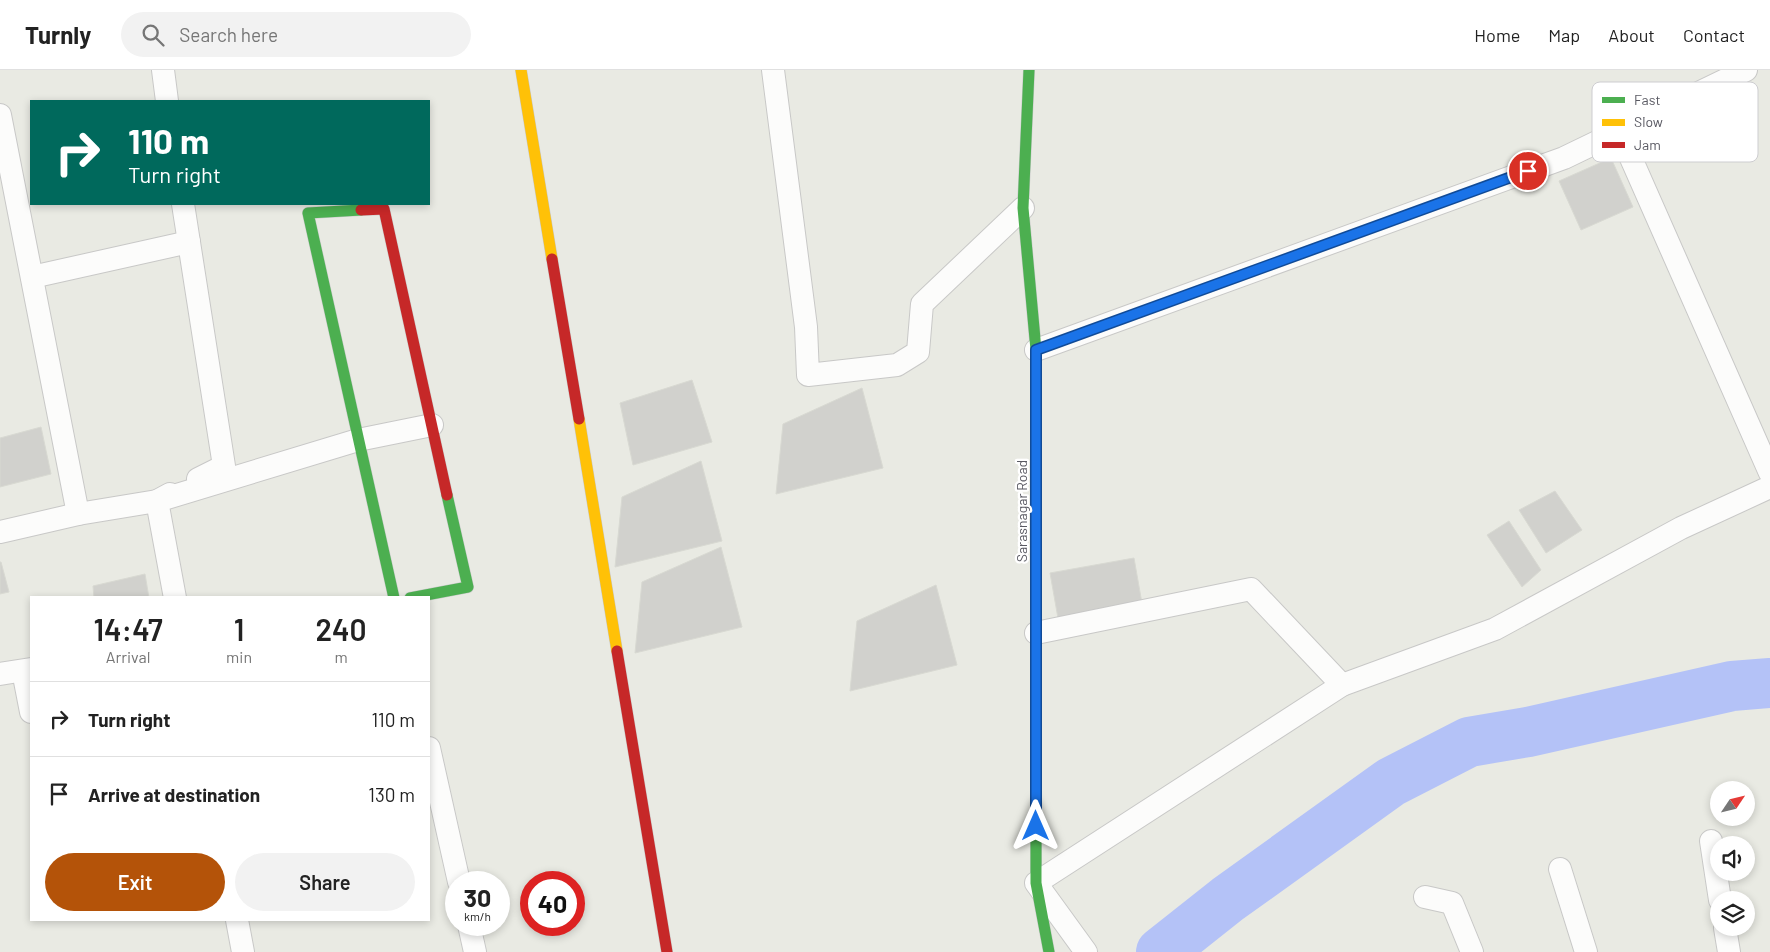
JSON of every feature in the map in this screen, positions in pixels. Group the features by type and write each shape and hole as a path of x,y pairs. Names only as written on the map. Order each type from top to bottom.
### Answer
{"street":[{"path":"162,70 167,100"},
{"path":"520,70 667,952"},
{"path":"773,70 806,327 808,375 897,365 918,352 922,304 1023,208"},
{"name":"Sarasnagar Road","path":"1030,70 1023,208 1036,350 1036,883 1049,952"},
{"path":"1721,82 1746,70"},
{"path":"0,115 78,514"},
{"path":"1036,350 1564,158 1592,144"},
{"path":"1633,162 1770,473"},
{"path":"157,501 224,466 183,205"},
{"path":"394,596 308,213 384,209 468,587 421,596"},
{"path":"32,277 189,242"},
{"path":"0,532 78,514 157,501 358,440 432,425"},
{"path":"1086,952 1036,883 1342,685 1496,629 1681,528 1770,487"},
{"path":"157,501 175,596"},
{"path":"1036,633 1251,589 1342,685"},
{"path":"0,674 27,670 30,702"},
{"path":"430,752 457,871"},
{"path":"1560,870 1586,952"},
{"path":"1425,897 1452,904 1472,952"},
{"path":"237,921 243,952"},
{"path":"471,936 475,952"},
{"path":"1726,936 1729,952"}],"building":[{"path":"1602,162 1613,162 1633,207 1581,230 1559,181"},
{"path":"692,380 712,442 633,465 620,403"},
{"path":"862,388 883,468 776,494 783,424"},
{"path":"41,427 51,474 0,487 0,438"},
{"path":"701,461 722,541 615,567 622,497"},
{"path":"1555,491 1582,530 1546,553 1519,510"},
{"path":"1509,521 1541,570 1522,587 1487,535"},
{"path":"721,547 742,627 635,653 642,582"},
{"path":"1134,558 1143,609 1059,624 1050,573"},
{"path":"0,562 9,592 0,594"},
{"path":"145,574 149,596 94,596 93,586"},
{"path":"936,585 957,665 850,691 857,621"}],"waterway":[{"path":"1161,952 1228,899 1391,782 1469,742 1528,732 1732,686 1770,683"}],"traffic: fast":[{"path":"1029,70 1023,208 1036,350 1036,497"},
{"path":"361,210 308,213 394,596"},
{"path":"421,596 468,587 447,495"},
{"path":"1036,704 1036,883 1049,952"}],"traffic: slow":[{"path":"521,70 552,259"},
{"path":"579,419 617,651"},
{"path":"1036,497 1036,704"}],"traffic: jam":[{"path":"361,210 384,209 447,495"},
{"path":"552,259 579,419"},
{"path":"617,651 667,952"}],"route":[{"path":"1036,826 1036,350 1528,171"}]}
